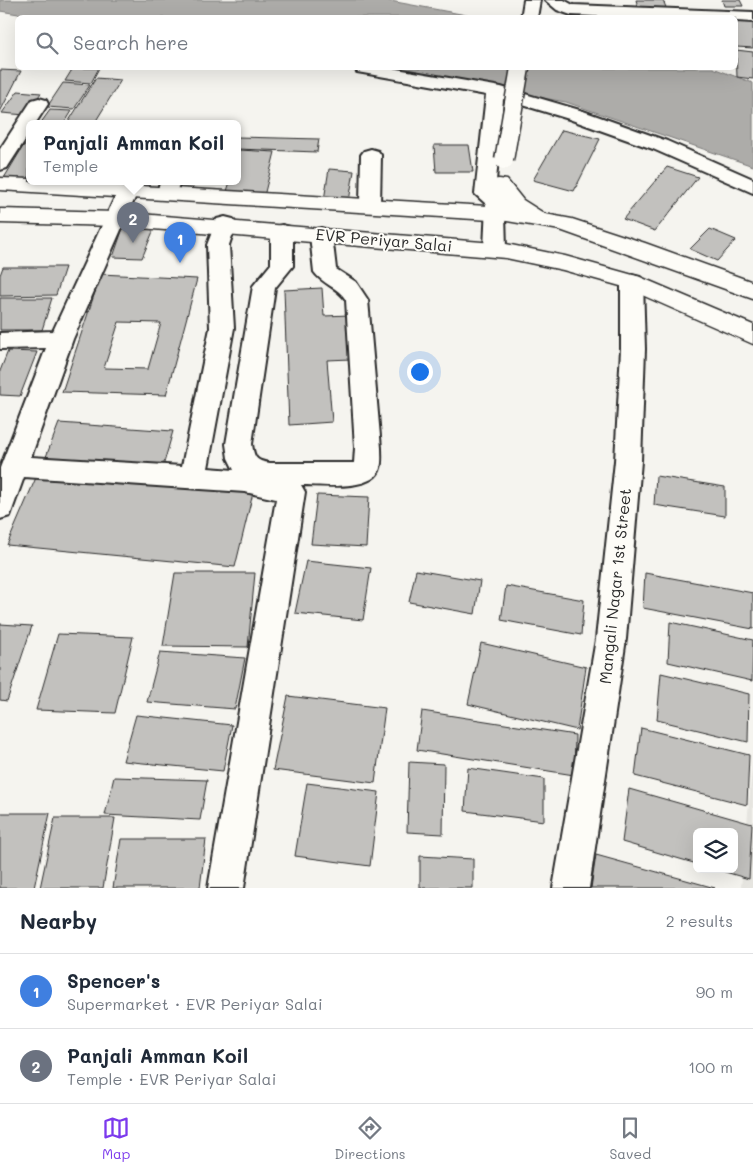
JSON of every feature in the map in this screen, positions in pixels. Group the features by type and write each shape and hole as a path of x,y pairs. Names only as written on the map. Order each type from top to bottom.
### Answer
{"main road":[{"name":"EVR Periyar Salai","path":"0,184 26,184"},
{"name":"EVR Periyar Salai","path":"66,185 169,188 370,206 497,200 539,219 564,224 637,248 753,291"},
{"name":"EVR Periyar Salai","path":"0,216 116,219 224,226 495,250 565,263 632,282 753,335"}],"street":[{"path":"553,0 571,10 701,15"},
{"path":"738,16 753,17"},
{"path":"375,70 495,90 576,114 660,145 753,187"},
{"path":"495,250 497,200 520,70"},
{"path":"495,90 485,194 497,200"},
{"path":"29,120 39,104"},
{"path":"0,164 26,124"},
{"path":"370,206 371,155"},
{"path":"0,508 61,339 131,186"},
{"path":"193,477 222,328 218,245 224,226"},
{"path":"282,232 282,266 264,286 239,444 242,459 250,469 275,474 359,474 367,468 368,448 358,300 354,292 325,272 322,235"},
{"name":"Mangali Nagar 1st Street","path":"571,888 612,639 628,461 633,349 632,282"},
{"path":"0,341 61,339"},
{"path":"14,466 245,481 291,492 226,888"}],"shaded area":[{"path":"0,0 385,0 466,15 25,15 0,11"},
{"path":"385,70 718,70 753,83 753,166 566,102"},
{"path":"753,759 753,888 741,888"}],"building":[{"path":"636,0 663,0 667,10 639,10"},
{"path":"722,0 740,0 743,6 724,6"},
{"path":"570,13 591,15 570,15"},
{"path":"738,21 753,22 753,48 738,47"},
{"path":"738,50 753,52 753,79 737,77"},
{"path":"0,70 21,71 0,112"},
{"path":"72,70 98,70 91,83 65,81"},
{"path":"96,78 121,80 96,120 70,120"},
{"path":"63,83 90,85 74,109 47,107"},
{"path":"18,91 41,93 25,115 2,113"},
{"path":"50,110 72,111 66,120 43,120"},
{"path":"562,130 600,139 574,191 533,180"},
{"path":"241,137 319,139 317,152 241,149"},
{"path":"24,145 26,145 26,180 4,178"},
{"path":"434,145 469,145 473,172 436,172"},
{"path":"241,150 275,152 264,196 226,194 229,185 241,185"},
{"path":"667,167 698,177 655,231 623,219"},
{"path":"329,169 354,171 349,201 324,200"},
{"path":"123,228 154,229 142,258 113,257"},
{"path":"710,229 736,240 717,261 690,249"},
{"path":"3,267 65,267 56,295 0,296 0,275"},
{"path":"101,274 197,279 166,395 62,392","holes":["119,322 161,323 148,369 104,368"]},
{"path":"322,288 324,316 350,315 351,359 327,360 332,422 289,425 284,290"},
{"path":"0,298 52,298 42,330 0,330"},
{"path":"8,351 37,352 20,396 0,395 0,371"},
{"path":"59,423 173,431 162,470 44,462"},
{"path":"38,473 253,493 235,567 7,545"},
{"path":"656,476 725,487 725,516 654,505"},
{"path":"317,495 369,497 366,547 311,544"},
{"path":"306,561 371,568 363,620 295,613"},
{"path":"416,570 480,581 475,614 409,602"},
{"path":"175,573 255,573 248,647 163,646"},
{"path":"645,573 753,593 753,629 643,608"},
{"path":"506,586 584,600 581,635 501,620"},
{"path":"670,622 753,640 752,681 668,662"},
{"path":"0,624 32,626 7,701 0,700"},
{"path":"58,634 133,637 115,713 36,710"},
{"path":"481,643 586,667 577,730 468,704"},
{"path":"160,652 245,658 235,709 147,702"},
{"path":"661,673 749,694 748,742 657,720"},
{"path":"288,696 385,708 375,783 273,770"},
{"path":"422,711 575,735 574,775 417,750"},
{"path":"136,715 232,725 223,771 123,761"},
{"path":"641,728 749,755 747,805 635,776"},
{"path":"409,762 444,764 443,834 407,832"},
{"path":"468,768 544,779 544,821 465,811"},
{"path":"114,777 207,780 200,820 105,815"},
{"path":"307,783 379,792 370,866 295,856"},
{"path":"629,789 752,824 749,879 729,873 738,873 738,828 693,828 693,863 622,842"},
{"path":"0,813 50,813 34,888 0,888"},
{"path":"55,818 115,818 103,888 40,888"},
{"path":"121,839 206,839 200,888 113,888"},
{"path":"596,855 715,888 591,888"},
{"path":"420,856 473,859 473,888 420,888"}],"place":[{"name":"Panjali Amman Koil","path":"133,243"},
{"name":"Spencer's","path":"180,263"}]}
